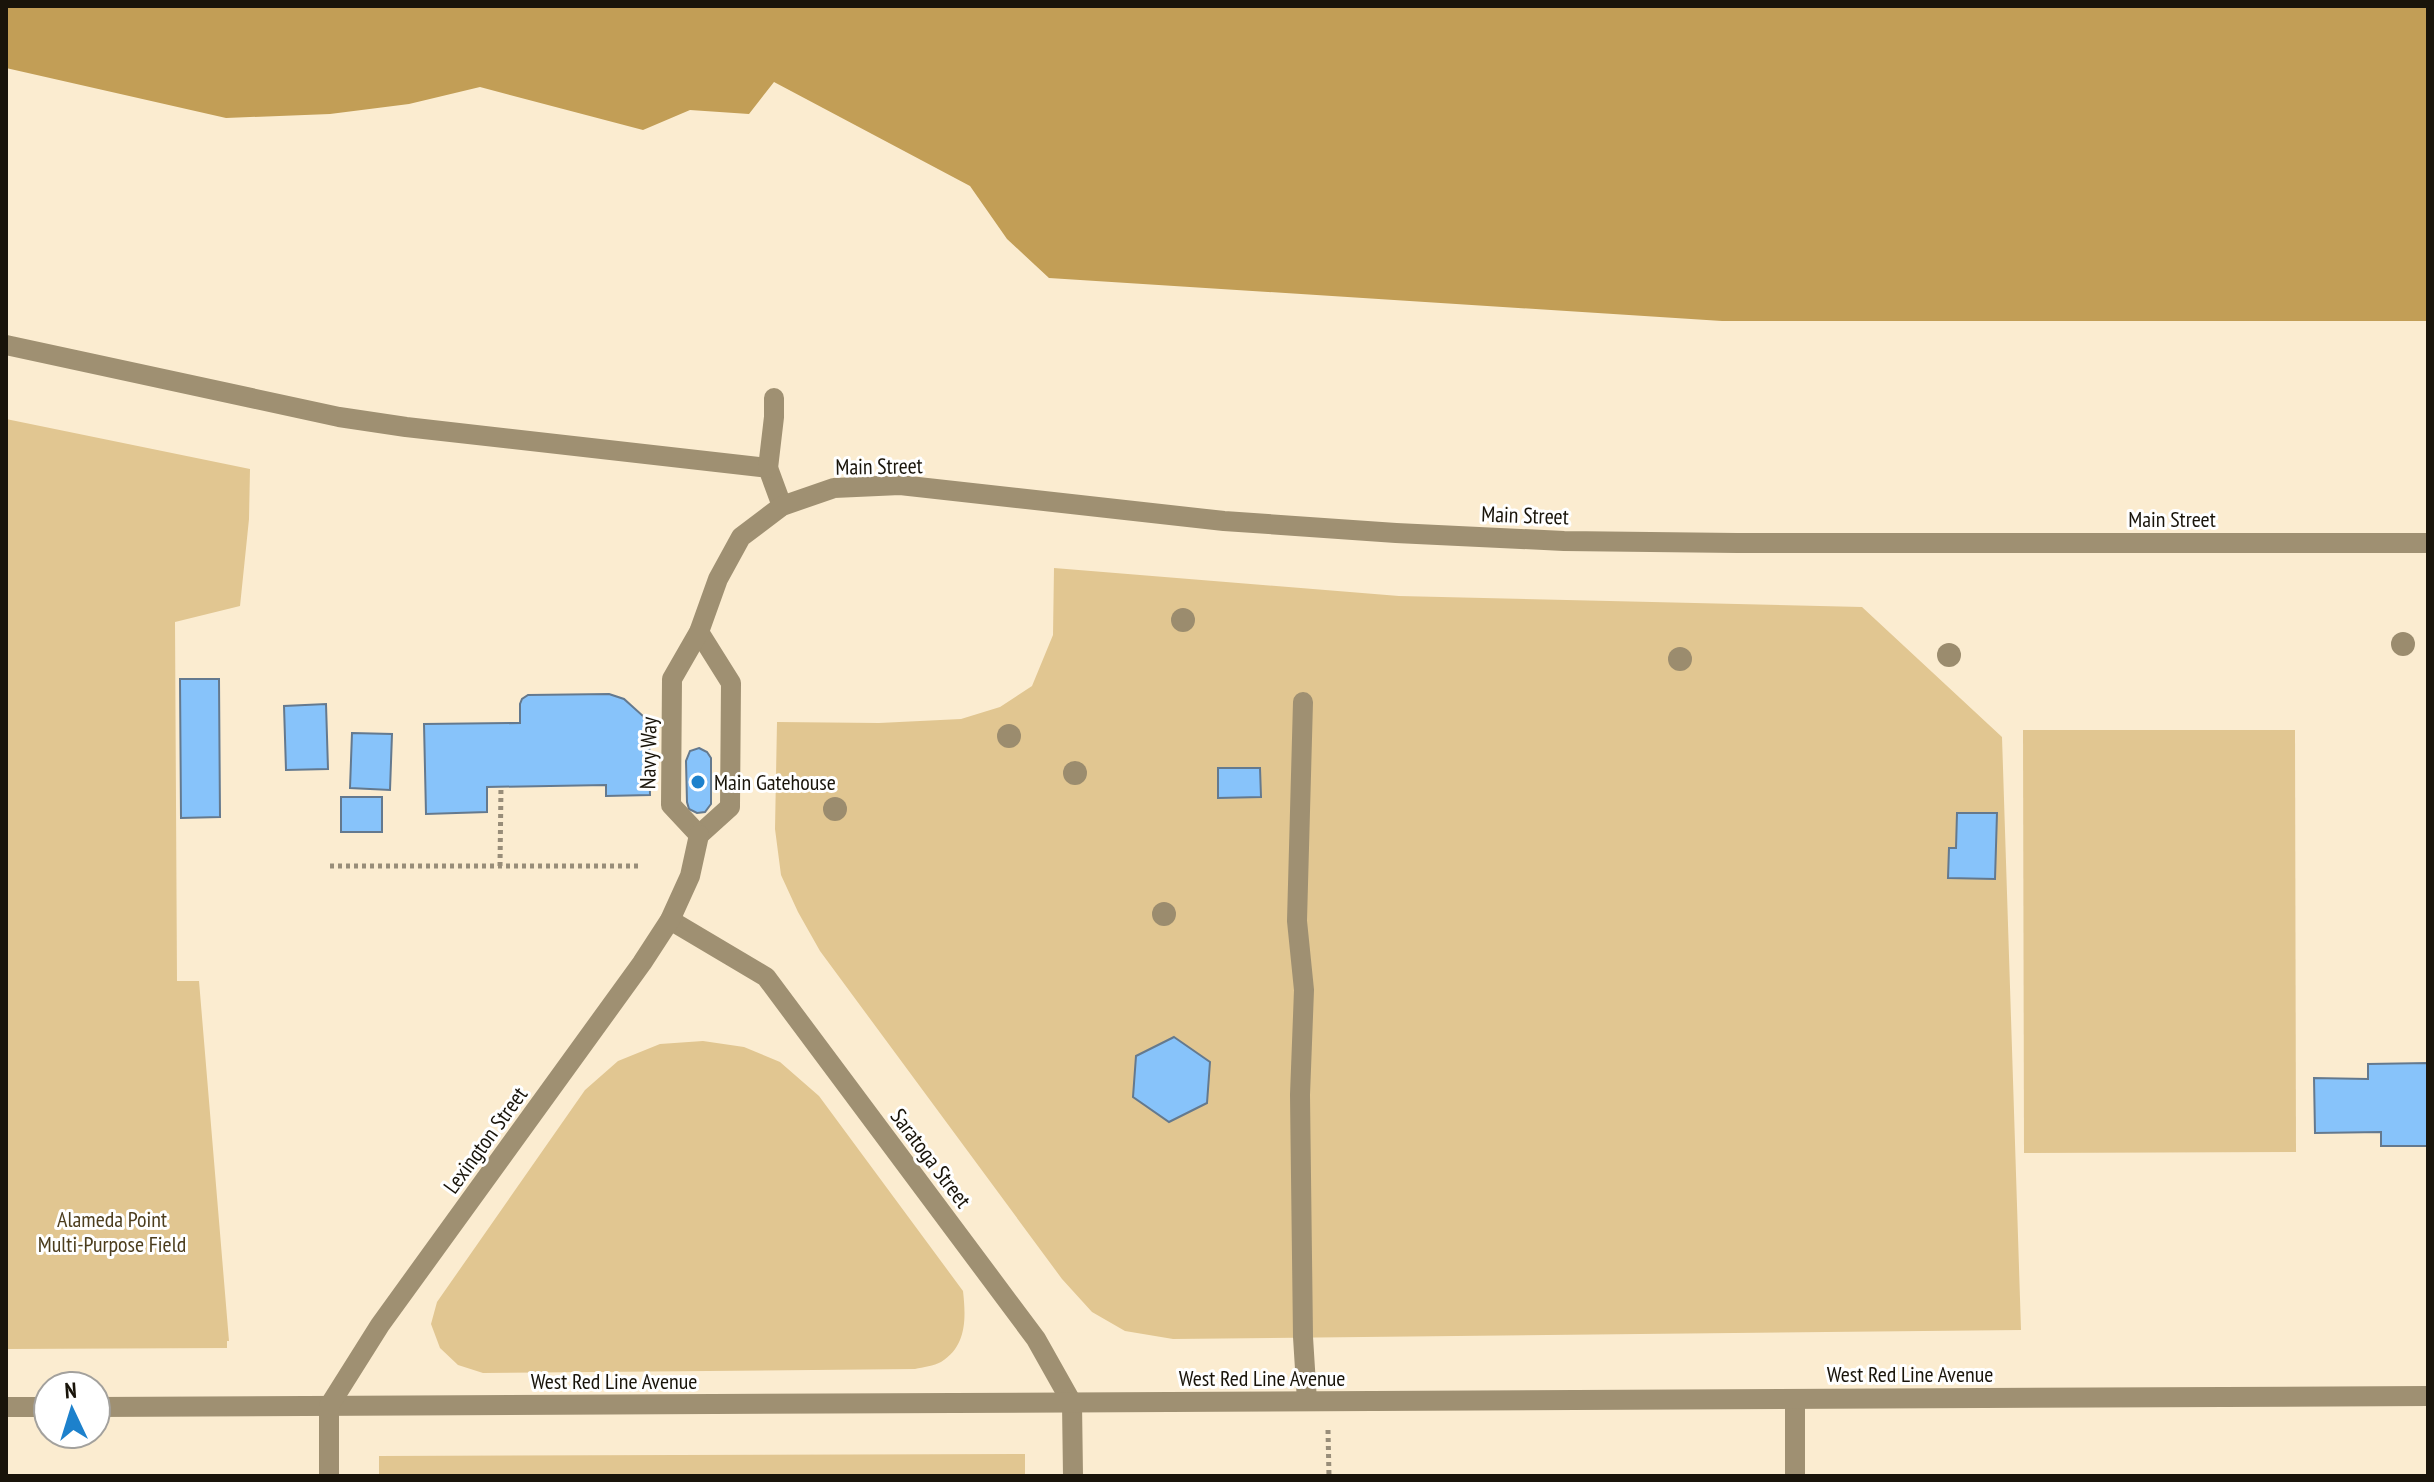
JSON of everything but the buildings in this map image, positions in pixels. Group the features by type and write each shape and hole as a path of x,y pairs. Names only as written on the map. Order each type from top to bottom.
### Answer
{"street":[{"path":"6,345 339,417 768,468"},
{"path":"774,398 768,468 782,506"},
{"name":"Main Street","path":"699,632 718,579 741,537 782,506 834,488 900,485 1224,521 1564,541 2428,543"},
{"path":"699,632 731,683 730,807 699,835"},
{"name":"Navy Way","path":"699,632 672,679 671,805 699,835"},
{"path":"1303,702 1297,921 1304,990 1300,1095 1303,1337 1307,1401"},
{"name":"Lexington Street","path":"329,1406 380,1325 670,920 690,876 699,835"},
{"name":"Saratoga Street","path":"670,920 766,977 1036,1339 1072,1403 1073,1476"},
{"name":"West Red Line Avenue","path":"112,1407 2428,1396"},
{"path":"1795,1399 1795,1476"},
{"path":"329,1406 329,1476"},
{"path":"6,1407 32,1407"}],"path":[{"path":"500,866 501,787"},
{"path":"330,866 638,866"},
{"path":"1328,1401 1329,1476"}],"green space":[{"name":"Alameda Point Multi-Purpose Field","path":"6,419 250,469 249,519 240,606 175,622 177,981 199,981 229,1341 227,1348 6,1349"},
{"path":"1054,568 1399,596 1862,607 2002,737 2021,1330 1173,1339 1125,1331 1092,1312 1062,1279 820,951 781,875 775,829 777,722 879,723 961,719 1000,707 1032,686 1053,635"},
{"path":"2023,730 2295,730 2296,1152 2024,1153"},
{"path":"703,1041 744,1047 780,1062 819,1096 963,1291 963,1331 956,1348 941,1362 915,1369 483,1373 458,1365 440,1348 431,1324 437,1302 585,1090 618,1061 660,1044"},
{"path":"1025,1454 1025,1476 379,1476 379,1456"}],"shaded area":[{"path":"6,6 2428,6 2428,321 1722,321 1049,278 1007,239 970,186 774,82 749,114 690,110 643,130 480,87 409,104 330,114 226,118 6,68"}],"place":[{"name":"Main Gatehouse","path":"698,782"}]}
